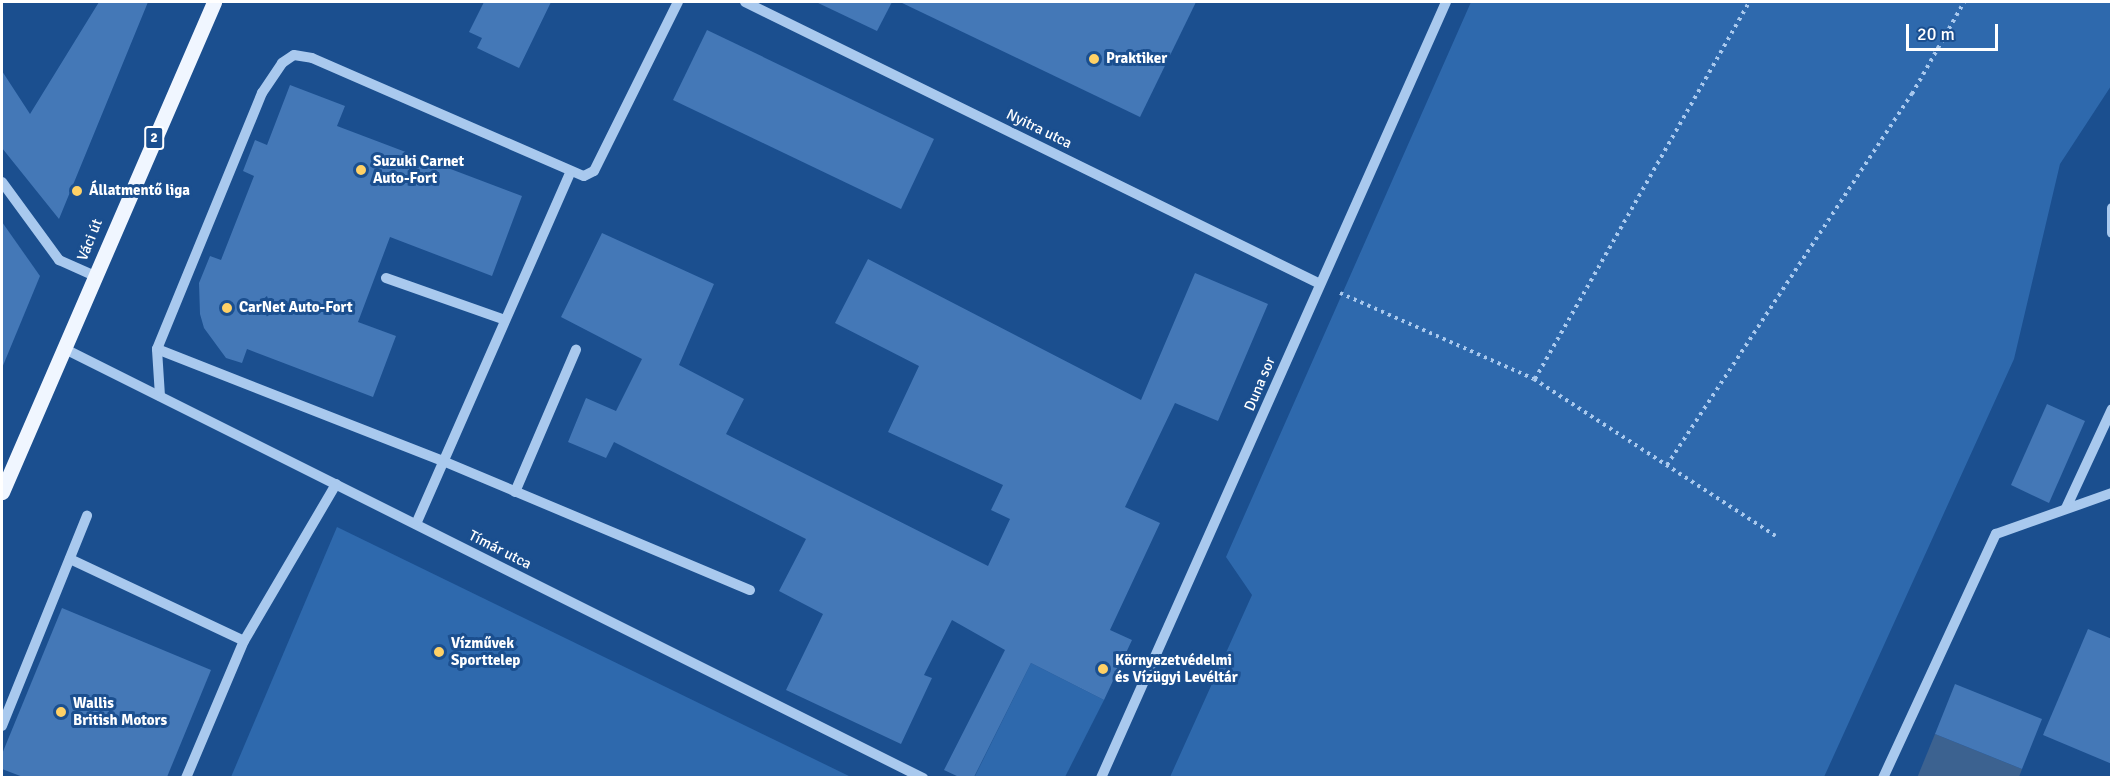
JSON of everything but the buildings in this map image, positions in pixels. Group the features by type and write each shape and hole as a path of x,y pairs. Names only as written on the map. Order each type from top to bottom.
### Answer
{"main road":[{"name":"Váci út","path":"2,492 214,2"}],"street":[{"path":"160,396 157,349 262,93 272,75 294,55 584,177 594,171 678,2"},
{"name":"Nyitra utca","path":"745,2 1320,284"},
{"name":"Duna sor","path":"1101,777 1446,2"},
{"path":"416,524 570,173"},
{"path":"2,182 59,260 95,276"},
{"path":"2112,208 2108,215 2112,233"},
{"path":"386,278 506,320"},
{"name":"Tímár utca","path":"63,348 923,777"},
{"path":"157,349 444,461 750,590"},
{"path":"515,492 576,350"},
{"path":"2066,508 2112,409"},
{"path":"186,777 244,641 336,484"},
{"path":"1883,777 1996,534 2112,493"},
{"path":"2,726 87,516"},
{"path":"70,559 244,641"}],"path":[{"path":"1534,380 1749,2"},
{"path":"1667,465 1912,94 1964,2"},
{"path":"1320,284 1534,380 1776,536"}],"shaded area":[{"path":"1471,2 2111,2 2111,86 2060,164 2014,359 1824,777 1170,777 1252,595 1226,557"},
{"name":"Vízművek Sporttelep","path":"337,527 851,777 231,777"},
{"path":"1031,663 1104,700 1065,777 974,778"},
{"path":"1935,734 2022,769 2019,777 1917,778"}],"place":[{"name":"Praktiker","path":"1094,59"},
{"name":"Suzuki Carnet Auto-Fort","path":"361,170"},
{"name":"Állatmentő liga","path":"77,191"},
{"name":"CarNet Auto-Fort","path":"227,308"},
{"name":"Vízművek Sporttelep","path":"439,652"},
{"name":"Környezetvédelmi és Vízügyi Levéltár","path":"1103,669"},
{"name":"Wallis British Motors","path":"61,712"}]}
